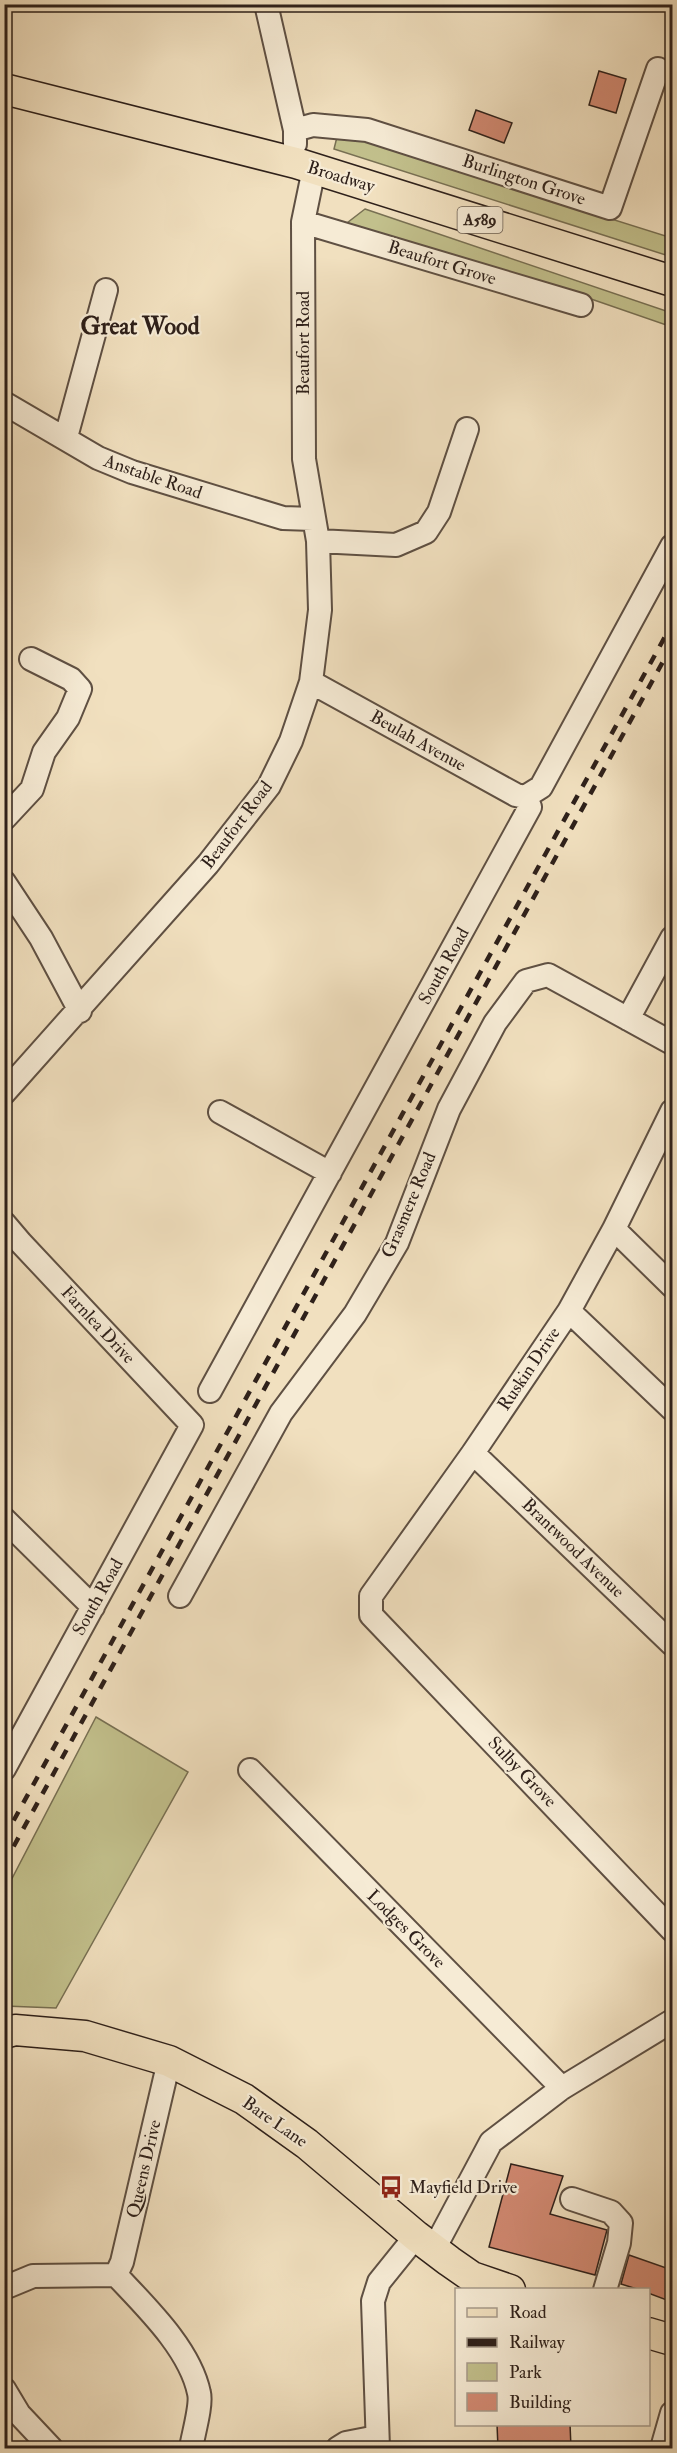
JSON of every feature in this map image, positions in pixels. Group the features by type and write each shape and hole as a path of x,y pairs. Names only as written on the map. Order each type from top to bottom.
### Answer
{"main road":[{"name":"Broadway","path":"4,89 305,166 672,281"},
{"name":"Bare Lane","path":"4,2032 15,2030 85,2036 169,2061 243,2099 307,2144 425,2243 472,2277 501,2288"},
{"path":"650,2333 672,2340"}],"street":[{"name":"Beaufort Road","path":"4,1093 80,1011 208,864 269,786 291,741 311,682 320,610 318,542 304,459 303,222 305,166 266,4"},
{"name":"Burlington Grove","path":"295,130 313,125 367,130 610,208 658,69"},
{"name":"Beaufort Grove","path":"303,222 581,304"},
{"path":"66,437 106,290"},
{"name":"Anstable Road","path":"4,403 66,437 98,458 132,472 282,518 313,519"},
{"path":"318,542 396,545 426,532 439,512 467,429"},
{"path":"525,797 541,787 672,546"},
{"path":"4,819 32,789 44,752 68,718 80,688 70,679 31,659"},
{"name":"Beulah Avenue","path":"311,682 516,795 525,797"},
{"name":"South Road","path":"210,1391 530,807 525,797"},
{"path":"4,882 41,938 80,1011"},
{"path":"628,1019 672,938"},
{"name":"Grasmere Road","path":"180,1596 281,1413 355,1314 397,1244 449,1109 495,1023 526,981 548,975 672,1043"},
{"name":"Ruskin Drive","path":"371,1615 371,1596 569,1311 614,1230 672,1111"},
{"path":"220,1112 330,1173"},
{"name":"Farnlea Drive","path":"4,1223 192,1425"},
{"path":"614,1230 672,1286"},
{"path":"569,1311 672,1409"},
{"name":"South Road","path":"4,1768 192,1425"},
{"name":"Brantwood Avenue","path":"472,1453 672,1644"},
{"path":"4,1519 93,1607"},
{"name":"Sulby Grove","path":"371,1615 672,1930"},
{"name":"Lodges Grove","path":"249,1770 562,2088"},
{"path":"338,2448 346,2443 378,2443 373,2301 379,2282 425,2243 491,2142 562,2088 672,2021"},
{"name":"Queens Drive","path":"116,2275 122,2262 169,2061"},
{"path":"572,2199 611,2212 621,2223 619,2243 605,2288"},
{"path":"4,2288 33,2276 116,2275 168,2332 186,2361 200,2394 191,2448"},
{"path":"4,2389 19,2414 51,2448"},
{"path":"662,2448 672,2413"}],"green space":[{"path":"338,133 672,238 672,257 334,149"},
{"path":"365,209 672,313 672,327 594,300 347,223"},
{"path":"96,1717 188,1772 56,2008 5,2006 5,1892"}],"building":[{"path":"599,71 626,79 616,113 589,105"},
{"path":"476,110 512,123 504,143 469,130"},
{"path":"511,2164 563,2176 550,2214 607,2230 595,2275 489,2247"},
{"path":"629,2255 672,2270 672,2302 650,2294 650,2288 634,2288 621,2284"},
{"path":"497,2426 570,2426 571,2448 498,2448"}],"railway":[{"path":"4,1838 672,624"},
{"path":"4,1864 672,645"}],"place":[{"name":"Mayfield Drive","path":"391,2187"}],"district":[{"name":"Great Wood","path":"140,326"}]}
